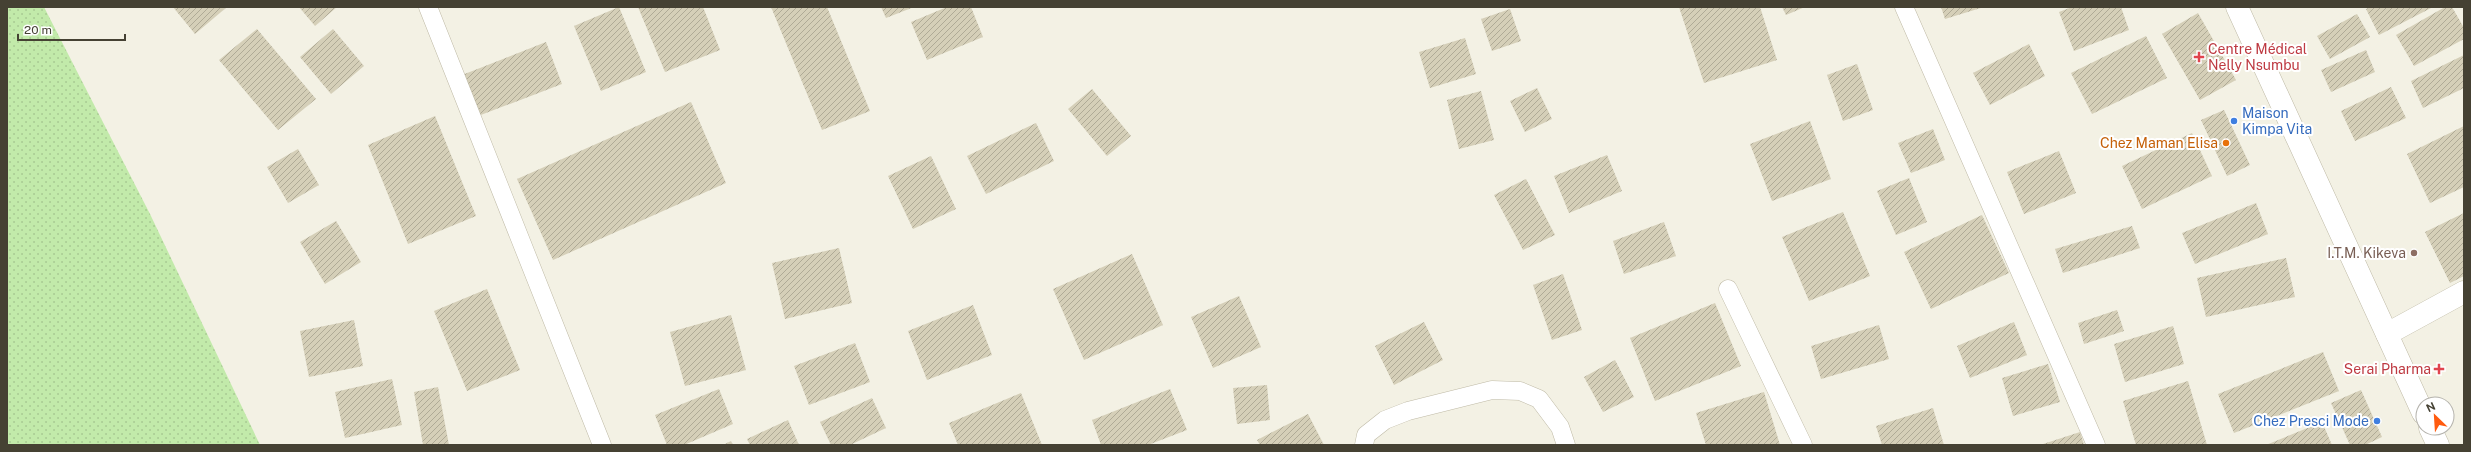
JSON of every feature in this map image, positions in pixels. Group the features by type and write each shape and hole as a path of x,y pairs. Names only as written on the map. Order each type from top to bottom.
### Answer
{"street":[{"path":"2238,7 2415,396"},
{"path":"2387,334 2464,292"}],"lane":[{"path":"428,7 602,445"},
{"path":"1904,7 2096,445"},
{"path":"1728,289 1803,445"},
{"path":"1364,445 1366,435 1385,420 1408,411 1492,390 1520,391 1539,399 1560,427 1566,445"}],"green space":[{"path":"7,7 44,7 150,214 260,445 7,445"}],"building":[{"path":"173,7 227,7 195,34"},
{"path":"299,7 337,7 315,26"},
{"path":"619,7 646,72 601,91 574,26"},
{"path":"638,7 703,7 720,50 665,72"},
{"path":"771,7 827,7 870,111 822,130"},
{"path":"881,7 914,7 886,18"},
{"path":"947,7 971,7 983,37 927,60 911,22"},
{"path":"1679,7 1760,7 1777,60 1704,83"},
{"path":"1782,7 1805,7 1786,15"},
{"path":"1941,7 1984,7 1945,19"},
{"path":"2072,7 2121,7 2129,30 2074,51 2059,12"},
{"path":"2370,7 2433,7 2379,35 2366,9"},
{"path":"2445,7 2452,7 2464,28 2464,39 2414,66 2396,35"},
{"path":"1510,9 1521,41 1492,51 1481,19"},
{"name":"Centre Médical Nelly Nsumbu","path":"2198,13 2236,80 2200,100 2162,34"},
{"path":"2357,14 2370,37 2330,59 2317,36"},
{"path":"257,29 316,99 278,130 219,60"},
{"path":"333,29 364,66 331,94 300,57"},
{"path":"2146,36 2167,78 2092,114 2071,73"},
{"path":"1465,38 1476,74 1430,88 1419,52"},
{"path":"546,42 562,84 473,118 457,77"},
{"path":"2029,44 2045,76 1990,105 1973,73"},
{"path":"2366,50 2375,72 2331,92 2321,70"},
{"path":"2464,55 2464,88 2423,108 2411,81"},
{"path":"1857,64 1873,110 1843,121 1827,75"},
{"path":"2391,87 2406,118 2355,141 2341,111"},
{"path":"1537,88 1552,119 1525,132 1510,101"},
{"path":"1092,89 1131,136 1107,156 1068,109"},
{"path":"1481,91 1494,140 1459,149 1447,100"},
{"path":"691,102 726,183 553,260 517,179"},
{"name":"Chez Maman Elisa","path":"2224,110 2250,165 2227,176 2201,120"},
{"path":"435,116 476,216 408,244 368,145"},
{"path":"1810,121 1831,179 1772,201 1750,144"},
{"path":"1036,123 1054,161 986,194 967,156"},
{"path":"2464,126 2464,187 2430,203 2407,154"},
{"path":"1933,129 1945,160 1911,173 1898,143"},
{"path":"2192,133 2212,176 2142,209 2122,166"},
{"path":"298,149 319,185 288,203 267,167"},
{"path":"2059,151 2076,193 2024,214 2007,172"},
{"path":"1607,155 1622,191 1569,213 1554,176"},
{"path":"931,156 956,209 913,229 888,176"},
{"path":"1909,178 1927,222 1896,235 1877,191"},
{"path":"1526,179 1555,235 1523,250 1494,195"},
{"path":"2256,203 2268,234 2195,264 2182,233"},
{"path":"1843,212 1870,276 1809,301 1782,237"},
{"path":"2464,213 2464,276 2450,283 2425,232"},
{"path":"1982,215 2009,273 1931,309 1904,252"},
{"path":"336,221 361,262 325,284 300,242"},
{"path":"1664,222 1676,256 1624,274 1613,241"},
{"path":"2132,226 2140,248 2063,273 2055,249"},
{"path":"839,248 852,303 785,319 772,263"},
{"path":"1132,254 1163,325 1084,360 1053,289"},
{"path":"2286,258 2295,297 2206,317 2197,278"},
{"path":"1563,274 1582,330 1552,340 1533,285"},
{"path":"487,289 520,370 467,391 434,311"},
{"path":"1239,296 1261,347 1213,368 1191,317"},
{"path":"1715,303 1741,366 1655,401 1630,338"},
{"path":"973,305 992,355 927,380 908,331"},
{"path":"2117,310 2124,331 2084,344 2078,323"},
{"path":"731,315 746,370 685,386 670,332"},
{"path":"354,320 363,366 309,377 300,331"},
{"path":"1424,322 1443,360 1394,385 1375,346"},
{"path":"2014,322 2027,355 1970,378 1957,346"},
{"path":"1879,325 1889,359 1821,379 1811,346"},
{"path":"2173,326 2184,364 2125,382 2114,344"},
{"path":"855,343 870,382 809,405 794,366"},
{"path":"2323,352 2339,391 2234,433 2218,394"},
{"path":"1615,360 1634,397 1603,412 1584,377"},
{"path":"2048,364 2060,402 2013,416 2002,378"},
{"path":"392,379 402,425 345,438 335,392"},
{"path":"2188,381 2207,445 2136,445 2123,401"},
{"path":"1267,385 1270,420 1237,424 1233,388"},
{"path":"438,387 449,445 423,445 414,392"},
{"path":"719,389 733,424 684,445 667,445 655,415"},
{"path":"1170,389 1187,430 1148,445 1101,445 1092,420"},
{"path":"2361,390 2382,437 2365,445 2350,445 2331,403"},
{"path":"1764,392 1780,445 1706,445 1696,413"},
{"path":"1021,393 1042,445 958,445 949,423"},
{"path":"872,398 886,428 850,445 831,445 820,422"},
{"path":"1933,408 1944,445 1882,445 1876,426"},
{"path":"1308,414 1324,445 1260,445 1257,440"},
{"path":"788,420 799,445 750,445 747,439"},
{"path":"2322,422 2332,445 2266,445"},
{"path":"2080,432 2084,445 2040,445"},
{"path":"731,441 733,445 723,445"}],"place":[{"name":"Centre Médical Nelly Nsumbu","path":"2199,57"},
{"name":"Maison Kimpa Vita","path":"2234,121"},
{"name":"Chez Maman Elisa","path":"2226,143"},
{"name":"I.T.M. Kikeva","path":"2414,253"},
{"name":"Serai Pharma","path":"2439,369"},
{"name":"Chez Presci Mode","path":"2377,421"}]}
